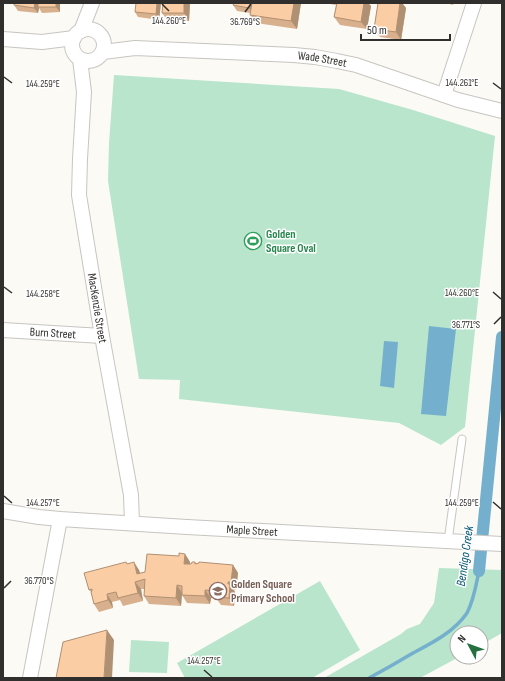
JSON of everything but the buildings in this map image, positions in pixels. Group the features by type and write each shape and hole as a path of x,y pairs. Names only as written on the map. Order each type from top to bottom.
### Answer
{"street":[{"name":"MacKenzie Street","path":"84,49 104,42 100,34 92,3"},
{"name":"MacKenzie Street","path":"92,3 84,49 80,195 102,336 131,495 132,523"},
{"path":"444,95 474,3"},
{"name":"Wade Street","path":"84,49 86,29 91,29 135,48"},
{"name":"Wade Street","path":"3,39 42,42 84,49 135,48 315,57 356,65 444,95 502,111"},
{"name":"Burn Street","path":"3,330 102,336"},
{"name":"Maple Street","path":"3,511 60,519 501,544"},
{"path":"30,678 60,519"}],"lane":[{"path":"448,541 462,439"}],"green space":[{"path":"114,75 339,89 413,110 495,136 465,427 441,445 399,423 179,399 180,380 139,379 108,181"},
{"path":"439,568 502,570 502,633 489,640 489,625 449,625 449,662 420,678 324,678 401,634 407,629 420,624 434,603"},
{"path":"320,581 360,650 312,678 185,678 177,663"},
{"path":"131,640 169,642 167,673 129,672"}],"water":[{"path":"429,326 456,329 446,416 421,414"},
{"path":"384,341 398,342 394,388 380,386"}],"waterway":[{"name":"Bendigo Creek","path":"479,571 502,337"},
{"name":"Bendigo Creek","path":"369,678 435,641 456,626 467,613 479,571"}],"place":[{"name":"Golden Square Oval","path":"253,241"},
{"name":"Golden Square Primary School","path":"218,591"}]}
